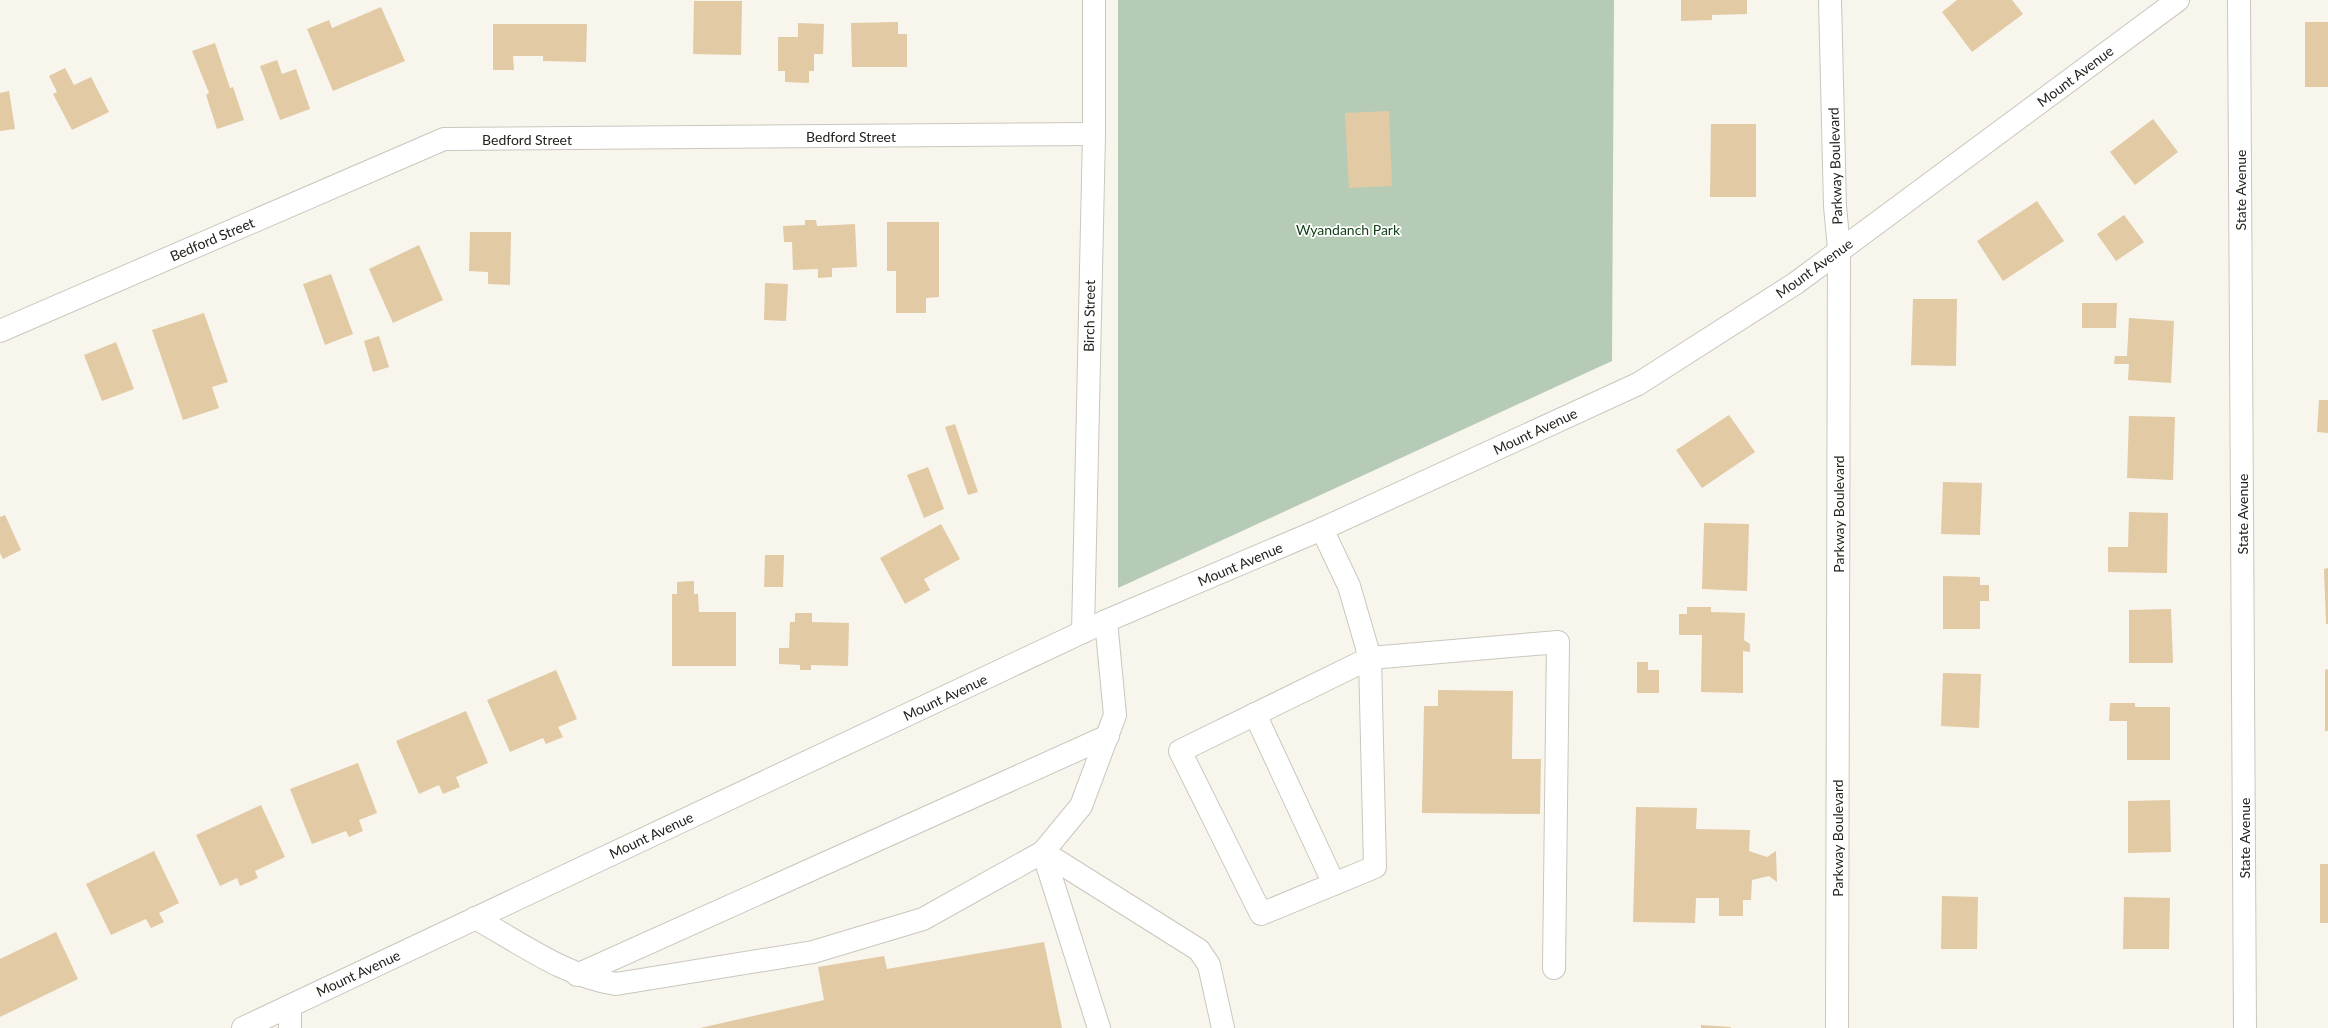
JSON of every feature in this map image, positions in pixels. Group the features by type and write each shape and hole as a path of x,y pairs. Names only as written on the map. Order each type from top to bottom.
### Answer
{"street":[{"name":"Birch Street","path":"1083,632 1094,134 1094,0"},
{"name":"Parkway Boulevard","path":"1830,0 1835,206 1839,249 1837,1028"},
{"name":"Mount Avenue","path":"243,1028 1106,621 1322,529 1638,384 1796,282 1839,249 1901,207 2178,0"},
{"name":"State Avenue","path":"2239,0 2245,1028"},
{"name":"Bedford Street","path":"0,331 444,139 1094,134"},
{"path":"1322,529 1349,586 1370,658 1375,868 1262,914 1180,751 1370,658 1558,642 1554,968"},
{"path":"475,918 578,975 598,981 616,984 813,952 923,919 1043,852 1081,806 1115,716 1106,621"},
{"path":"1255,714 1334,884"},
{"path":"578,975 1108,736"},
{"path":"1043,852 1099,1028"},
{"path":"1043,852 1199,950 1209,965 1223,1028"},
{"path":"290,1006 290,1028"}],"green space":[{"name":"Wyandanch Park","path":"1118,0 1614,0 1612,361 1118,588"}],"building":[{"path":"1681,0 1747,0 1747,14 1712,15 1712,20 1681,21"},
{"path":"1957,0 2012,0 2023,14 1972,52 1942,12"},
{"path":"694,1 742,1 741,55 693,54"},
{"path":"381,7 405,61 333,91 307,29 329,20 332,28"},
{"path":"898,22 898,34 907,34 907,67 852,67 851,23"},
{"path":"2305,22 2328,22 2328,87 2305,87"},
{"path":"798,23 824,24 823,54 814,54 814,71 809,71 809,83 785,82 785,71 778,71 778,37 798,37"},
{"path":"493,24 587,24 586,62 543,61 543,56 513,56 514,70 493,70"},
{"path":"215,43 230,88 233,87 244,120 217,129 206,95 209,93 192,51"},
{"path":"277,60 282,74 296,69 310,109 280,120 260,66"},
{"path":"65,68 74,85 91,77 109,112 72,130 53,94 57,92 49,76"},
{"path":"9,91 15,129 0,131 0,93"},
{"path":"1389,111 1392,186 1349,188 1345,113"},
{"path":"2153,119 2178,152 2135,185 2110,152"},
{"path":"1711,124 1756,124 1756,197 1710,197"},
{"path":"2037,201 2064,241 2003,281 1977,241"},
{"path":"2124,215 2144,242 2116,261 2097,234"},
{"path":"805,220 816,220 817,226 855,224 857,267 832,268 832,277 818,278 818,269 793,270 792,242 784,242 783,226 805,225"},
{"path":"887,222 939,222 939,297 926,298 926,313 896,313 896,271 887,271"},
{"path":"470,232 511,232 510,285 488,284 488,272 469,271"},
{"path":"419,245 443,300 393,323 369,269"},
{"path":"331,274 353,334 325,345 303,284"},
{"path":"765,283 788,284 786,321 764,320"},
{"path":"1913,299 1957,299 1956,366 1911,365"},
{"path":"2082,303 2117,303 2116,328 2082,328"},
{"path":"204,313 228,382 212,387 219,408 183,420 152,330"},
{"path":"2129,318 2174,321 2171,383 2128,380 2129,364 2114,364 2115,356 2127,356"},
{"path":"379,336 389,367 373,372 364,341"},
{"path":"116,342 134,389 102,401 84,355"},
{"path":"2319,400 2328,400 2328,433 2317,432"},
{"path":"1729,415 1755,452 1702,488 1676,450"},
{"path":"2129,416 2175,417 2173,480 2127,478"},
{"path":"955,424 978,492 968,495 945,427"},
{"path":"928,467 944,509 924,518 907,475"},
{"path":"1943,482 1982,483 1980,535 1941,534"},
{"path":"2129,512 2168,513 2167,573 2108,572 2108,547 2128,547"},
{"path":"5,515 21,550 3,559 0,553 0,517"},
{"path":"1704,523 1749,524 1747,591 1702,589"},
{"path":"941,524 960,559 924,579 930,590 905,604 880,558"},
{"path":"765,555 784,555 783,587 764,587"},
{"path":"2328,568 2328,624 2326,624 2324,569"},
{"path":"1943,576 1980,577 1980,585 1989,585 1989,601 1980,601 1980,629 1943,629"},
{"path":"694,581 694,594 698,594 699,612 736,612 736,666 672,666 672,594 677,594 677,582"},
{"path":"1687,607 1711,607 1711,612 1745,613 1744,640 1750,644 1750,652 1743,651 1743,693 1701,692 1702,635 1679,635 1679,614 1687,614"},
{"path":"2171,609 2173,663 2129,663 2129,610"},
{"path":"795,613 812,613 812,622 849,623 848,666 811,665 811,670 800,670 800,665 779,664 779,648 789,648 790,622 795,622"},
{"path":"1637,662 1648,662 1648,670 1659,670 1659,693 1637,693"},
{"path":"2328,669 2328,731 2325,731 2325,670"},
{"path":"556,670 577,719 558,727 563,737 546,744 543,738 510,752 487,700"},
{"path":"1943,673 1981,674 1979,728 1941,726"},
{"path":"1438,690 1513,691 1512,759 1541,759 1540,814 1422,813 1424,706 1438,706"},
{"path":"2110,703 2135,703 2135,707 2170,707 2170,760 2127,760 2127,721 2109,721"},
{"path":"466,711 488,763 456,777 460,787 443,794 439,785 419,794 396,741"},
{"path":"358,763 377,813 359,820 363,831 349,837 346,831 312,844 290,789"},
{"path":"2170,800 2171,852 2128,853 2128,801"},
{"path":"261,805 285,857 255,871 258,878 240,886 237,878 220,886 196,835"},
{"path":"1636,807 1697,808 1696,829 1750,830 1749,851 1767,857 1776,851 1777,882 1769,876 1752,880 1751,900 1743,900 1743,916 1719,916 1719,898 1696,898 1695,923 1633,922"},
{"path":"154,851 179,903 159,913 164,922 151,928 146,919 111,935 86,884"},
{"path":"2320,864 2328,864 2328,923 2320,923"},
{"path":"1942,896 1978,897 1977,949 1941,949"},
{"path":"2124,897 2170,898 2169,949 2123,949"},
{"path":"56,932 78,979 0,1017 0,959"},
{"path":"1044,942 1062,1028 700,1028 824,1000 818,967 884,956 887,969"},
{"path":"1701,1025 1731,1027 1731,1028 1701,1028"}]}
